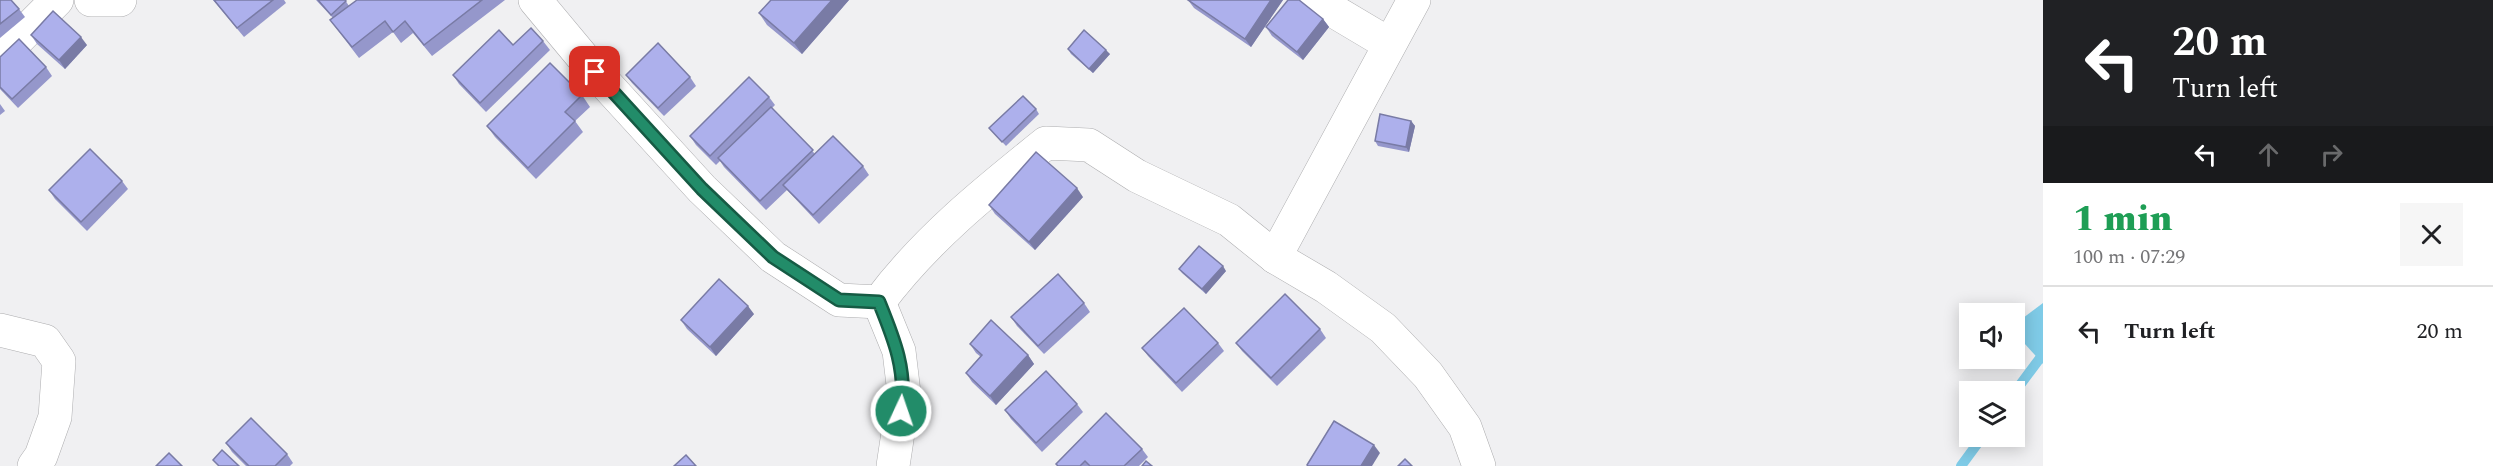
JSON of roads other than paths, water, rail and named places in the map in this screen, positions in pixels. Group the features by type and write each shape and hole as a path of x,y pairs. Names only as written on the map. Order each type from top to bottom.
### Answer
{"street":[{"path":"0,57 57,0"},
{"path":"91,0 120,0"},
{"path":"535,0 595,72 702,189 773,257 839,300 879,302"},
{"path":"1315,0 1389,44"},
{"path":"1275,257 1414,0"},
{"path":"879,302 903,270 981,196 1046,143 1089,146 1137,176 1229,220 1275,257 1326,287 1383,328 1428,375 1465,427 1479,466"},
{"path":"879,302 899,351 904,393 893,466"},
{"path":"0,330 45,340 59,361 55,417 41,456 34,466"}],"water":[{"path":"2043,303 2043,364 2025,344 2025,316"}],"waterway":[{"path":"2023,381 2043,354"},
{"path":"1961,466 1975,447"}]}
